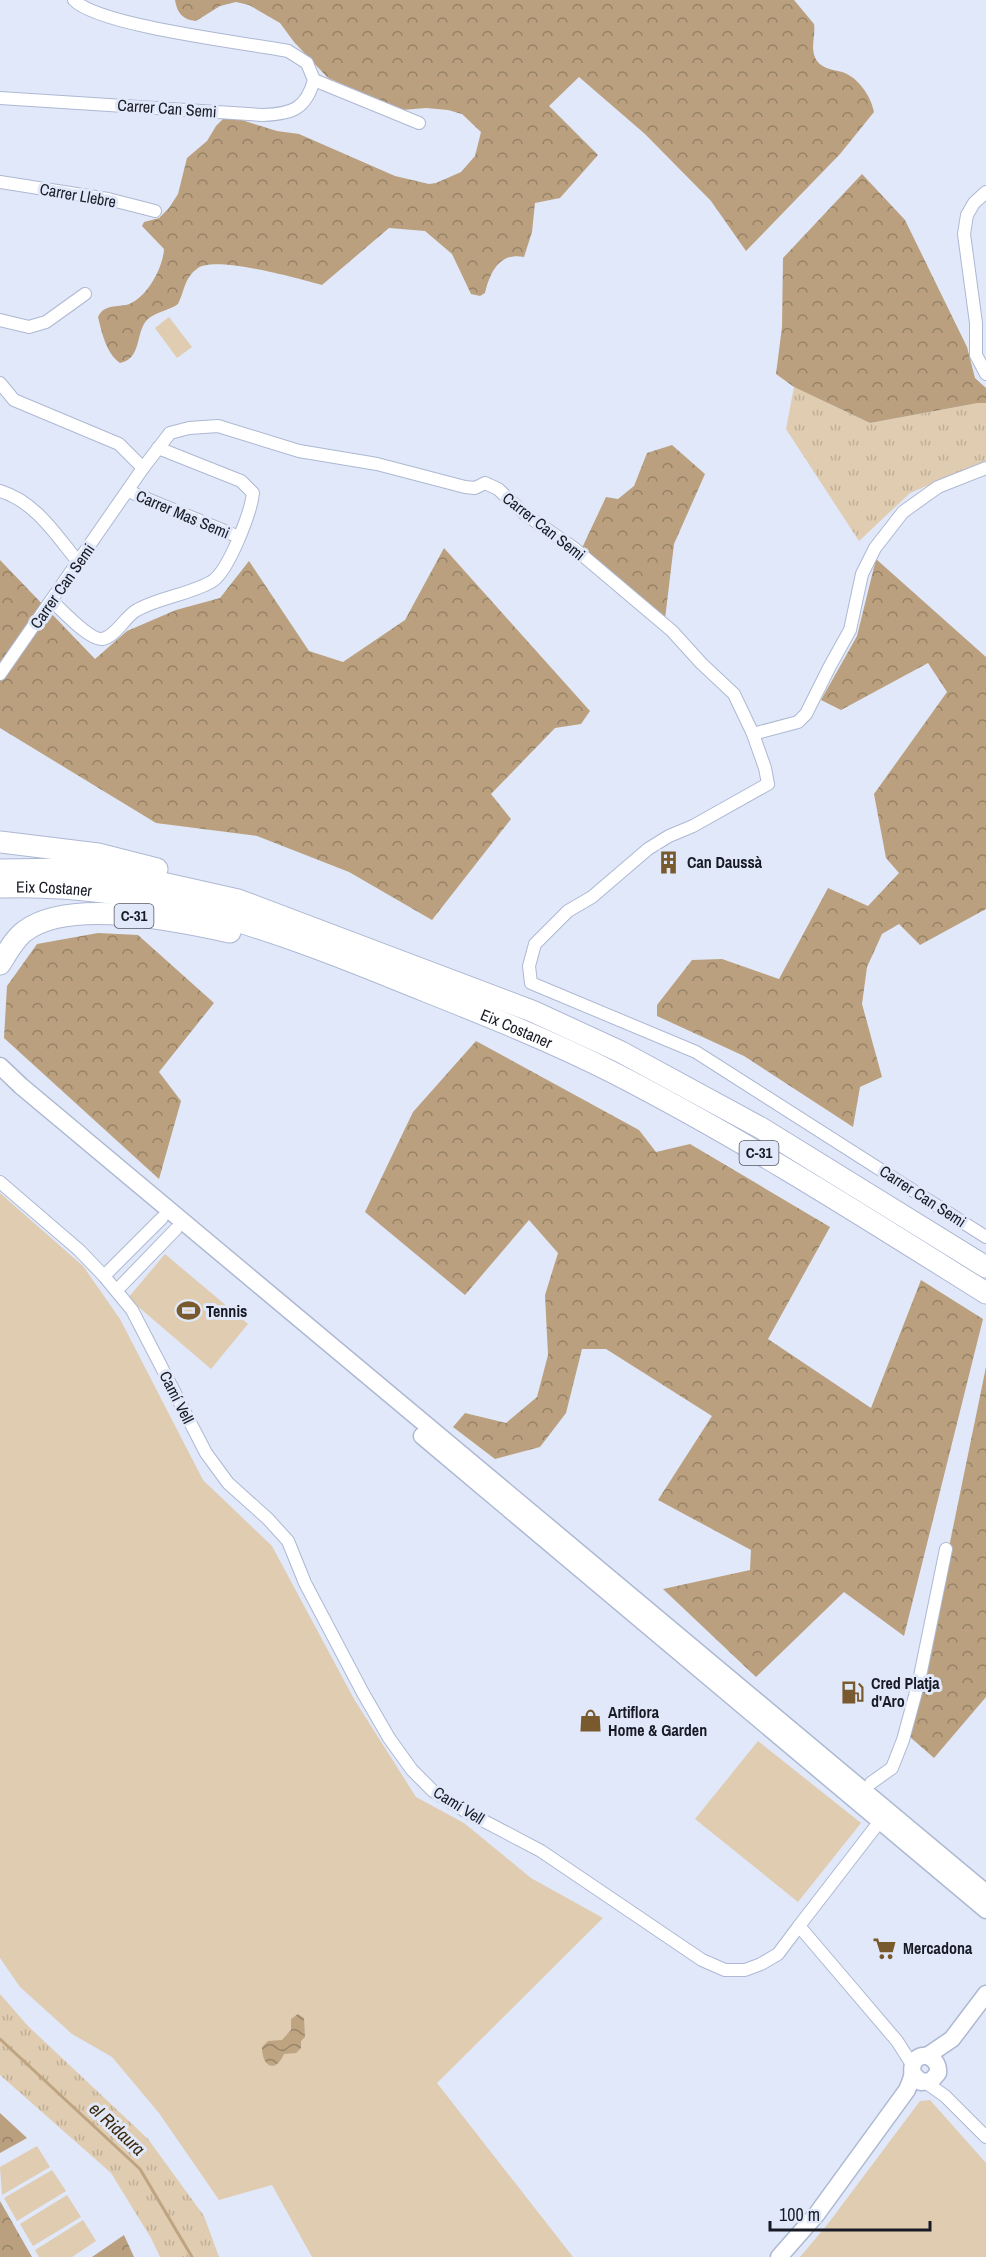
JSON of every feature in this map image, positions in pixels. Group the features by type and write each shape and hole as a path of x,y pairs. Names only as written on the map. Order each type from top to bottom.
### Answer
{"highway":[{"name":"C-31","path":"0,842 62,848 145,865 226,891 238,900"},
{"name":"Eix Costaner","path":"0,870 75,869 140,878 238,900 521,1007 621,1052 761,1128 986,1267"},
{"name":"Eix Costaner","path":"0,887 72,887 127,894 222,916 285,937 475,1011 612,1072 750,1147 986,1293"},
{"name":"C-31","path":"0,964 25,931 63,916 93,914 167,918 260,938 285,937"}],"street":[{"path":"74,0 79,5 102,16 288,51 307,63 314,80 419,123"},
{"name":"Carrer Can Semi","path":"0,98 280,115 295,110 309,97 314,80"},
{"name":"Carrer Llebre","path":"0,182 108,199 155,211"},
{"path":"986,192 974,203 967,215 964,234 976,323 976,355 986,374"},
{"path":"0,320 29,327 46,322 85,294"},
{"path":"0,383 14,400 119,444 143,468"},
{"name":"Carrer Can Semi","path":"0,674 143,468 171,432 218,426 299,451 377,464 465,487 475,488 485,483 498,489 525,514 575,549 672,631 734,694 753,734 768,784 648,849 592,897 568,911 535,944 529,966 531,983 696,1052 986,1237"},
{"name":"Carrer Mas Semi","path":"52,601 92,637 102,639 110,635 136,610 212,582 228,562 252,505 253,492 241,481 158,448"},
{"path":"753,734 798,722 806,714 850,630 862,573 874,548 903,512 938,487 986,468"},
{"path":"0,491 15,496 39,514 79,563"},
{"name":"Carrer Mas Semi","path":"128,491 238,537"},
{"path":"0,1066 21,1086 986,1893"},
{"path":"0,1083 986,1910"},
{"name":"Camí Vell","path":"0,1182 79,1250 117,1290 132,1310 206,1453 228,1483 268,1518 288,1541 305,1583 363,1693 412,1770 433,1791 465,1811 541,1851 693,1954 725,1970 745,1970 761,1964 778,1953 880,1821"},
{"path":"104,1276 162,1218"},
{"path":"117,1290 176,1229"},
{"path":"871,1783 892,1768 903,1740 919,1681 946,1549"},
{"path":"799,1926 923,2072 985,2135"},
{"path":"779,2257 816,2215 923,2072 952,2039 986,1994"}],"green space":[{"path":"175,0 794,0 814,24 813,52 819,64 853,78 867,94 874,112 840,154 746,251 711,201 645,134 579,77 549,106 598,155 560,198 535,203 532,232 524,257 515,256 502,261 493,272 485,293 480,296 471,294 452,254 425,231 389,228 322,285 239,266 222,264 198,268 187,280 178,304 147,320 141,330 134,353 126,361 120,363 108,348 98,317 106,308 133,302 147,290 157,274 164,249 142,226 144,222 159,218 169,208 178,194 187,158 207,141 224,118 235,118 277,131 299,134 395,176 429,184 461,172 475,156 481,132 462,114 426,108 402,110 328,78 294,42 280,23 249,5 236,2 220,6 196,21 181,15"},
{"path":"862,174 905,220 967,347 975,378 986,388 986,403 870,423 794,387 776,374 782,327 783,258"},
{"path":"169,317 192,347 177,358 155,328"},
{"path":"794,387 870,423 986,403 986,461 910,493 859,541 786,429"},
{"path":"672,445 705,474 674,544 665,619 582,548 606,497 618,499 634,486 647,453"},
{"path":"444,548 590,711 581,724 555,728 491,794 511,819 432,920 349,872 257,836 156,823 0,728 0,560 95,659 127,631 176,610 220,598 249,561 309,651 343,662 405,620"},
{"path":"876,559 986,657 986,909 920,945 899,924 882,934 867,967 862,1004 882,1077 860,1087 853,1127 744,1056 657,1016 657,1005 692,960 722,959 779,979 828,888 868,906 899,873 886,858 874,794 947,692 928,663 841,710 821,700 857,636"},
{"path":"98,933 138,935 214,1003 159,1072 181,1101 159,1179 4,1038 7,986 37,944"},
{"path":"476,1041 639,1130 656,1152 690,1144 830,1227 768,1339 871,1408 921,1280 983,1319 904,1636 844,1592 756,1677 663,1589 750,1570 751,1550 658,1500 712,1416 606,1349 582,1349 566,1413 540,1447 495,1459 453,1427 465,1413 506,1423 537,1397 548,1355 545,1295 558,1253 529,1220 465,1295 365,1212 413,1112"},
{"path":"0,1193 83,1266 120,1319 203,1480 272,1546 354,1699 416,1797 464,1823 531,1878 603,1918 437,2083 573,2257 312,2257 272,2185 219,2200 159,2113 112,2057 72,2034 20,1987 0,1958"},
{"name":"Tennis","path":"165,1254 248,1324 211,1369 128,1298"},
{"path":"986,1367 986,1697 934,1758 910,1737"},
{"path":"758,1741 861,1823 798,1902 695,1819"},
{"path":"0,1994 28,2026 148,2139 204,2216 219,2257 160,2257 111,2173 0,2075"},
{"path":"930,2100 986,2163 986,2257 800,2257 827,2225 920,2101"},
{"path":"0,2113 27,2138 0,2153"},
{"path":"37,2146 50,2167 2,2195 0,2167"},
{"path":"52,2170 66,2191 17,2221 4,2198"},
{"path":"67,2195 81,2217 33,2246 20,2224"},
{"path":"0,2201 32,2257 0,2257"},
{"path":"83,2220 96,2241 72,2257 39,2257 35,2250"},
{"path":"124,2235 134,2257 92,2257"}],"water":[{"path":"298,2014 304,2018 305,2037 301,2041 301,2048 296,2053 284,2054 277,2064 270,2065 264,2060 262,2047 268,2041 282,2040 291,2030 291,2019"}],"waterway":[{"name":"el Ridaura","path":"0,2039 140,2169 192,2257"}],"place":[{"name":"Can Daussà","path":"669,862"},
{"name":"Tennis","path":"188,1311"},
{"name":"Cred Platja d'Aro","path":"853,1692"},
{"name":"Artiflora Home & Garden","path":"590,1721"},
{"name":"Mercadona","path":"885,1948"}]}
